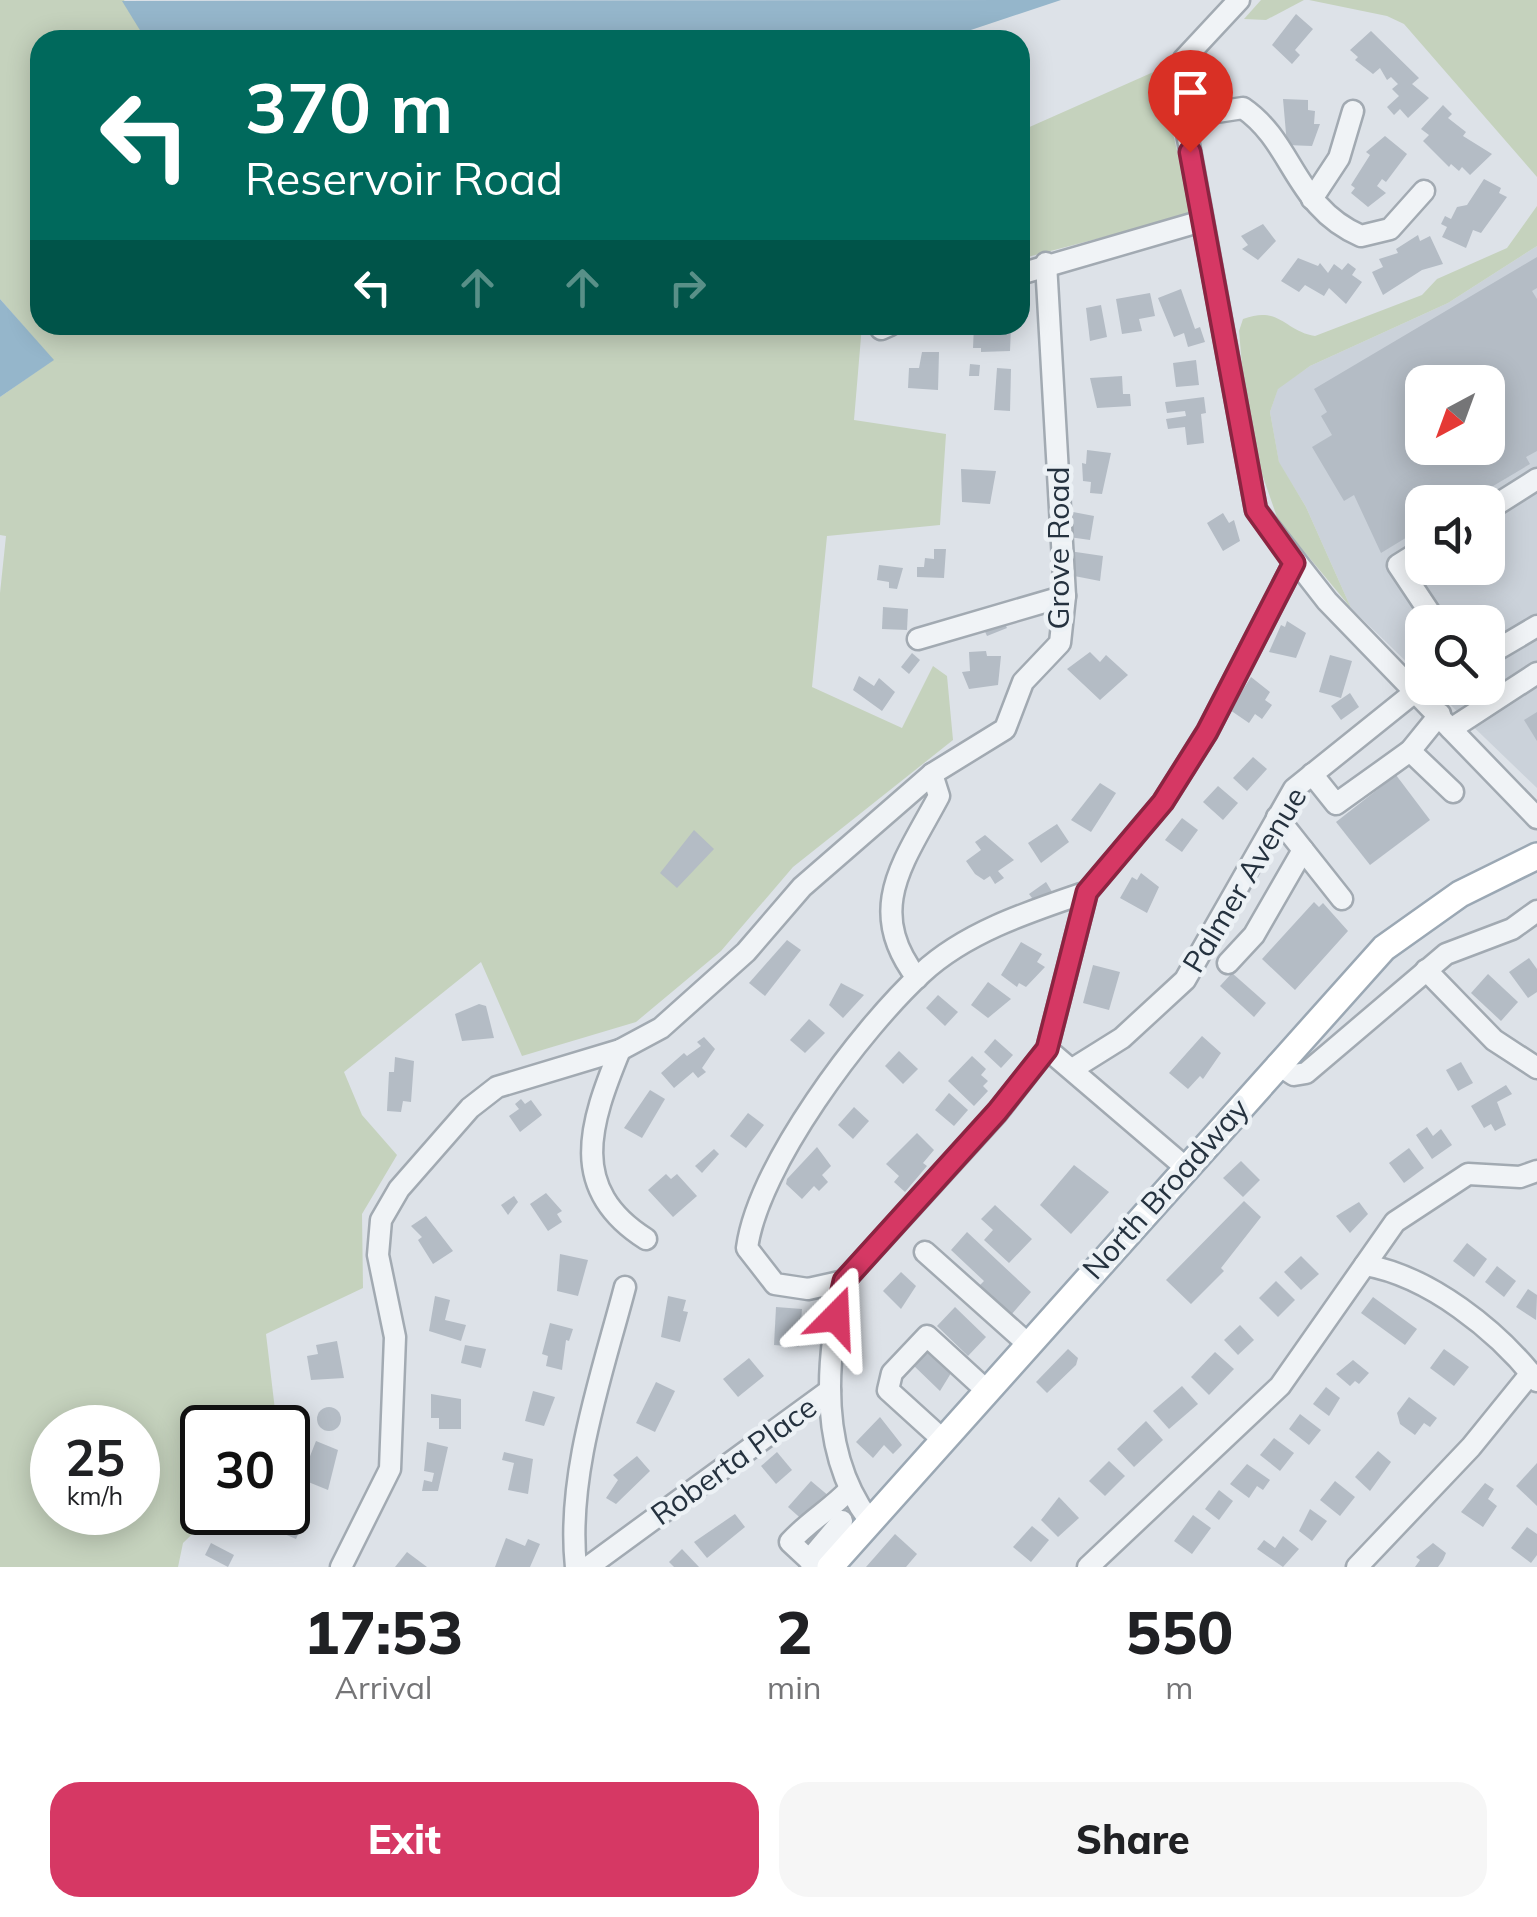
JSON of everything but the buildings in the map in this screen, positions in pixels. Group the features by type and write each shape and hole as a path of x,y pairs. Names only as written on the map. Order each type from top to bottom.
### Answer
{"main road":[{"name":"North Broadway","path":"819,1564 849,1522 942,1439 1277,1064 1405,930 1498,873 1537,856"}],"street":[{"path":"1239,0 1180,68 1184,117 1256,510 1294,563 1405,680"},
{"path":"1184,117 1243,108 1263,122 1312,199 1343,228 1361,236 1390,229 1424,191"},
{"path":"1312,199 1340,158 1353,111"},
{"path":"1030,270 1202,220"},
{"name":"Grove Road","path":"340,1567 390,1469 395,1434 395,1337 378,1255 381,1220 423,1162 470,1108 497,1086 620,1050 661,1028 746,952 802,887 932,774 1005,730 1023,682 1060,643 1065,596 1046,263"},
{"path":"1505,499 1537,479"},
{"path":"844,1281 808,1290 776,1284 747,1248 750,1222 801,1124 832,1077 917,978 986,930 1087,892 1163,802 1207,732 1294,563"},
{"path":"918,639 1065,596"},
{"path":"1505,645 1537,626"},
{"path":"1312,774 1336,804 1445,722 1537,673"},
{"name":"Palmer Avenue","path":"1060,1058 1122,1038 1185,980 1294,789 1405,701"},
{"path":"1429,705 1537,818"},
{"path":"1410,752 1453,792"},
{"path":"917,978 897,953 890,914 902,862 939,796 932,774"},
{"path":"1277,818 1342,900"},
{"path":"1228,964 1254,935 1303,850"},
{"path":"849,1522 848,1490 836,1453 830,1390 836,1317 844,1281 997,1112 1060,1058 1087,892"},
{"path":"1277,1064 1294,1075 1306,1073 1404,994 1426,970 1467,943 1512,929 1537,912"},
{"path":"1426,970 1494,1040 1537,1068"},
{"path":"620,1050 591,1136 592,1169 615,1218 646,1239"},
{"path":"1060,1058 1185,1167"},
{"path":"1088,1567 1280,1386 1395,1222 1452,1181 1484,1172 1520,1177 1537,1171"},
{"path":"926,1252 1028,1344"},
{"path":"1357,1567 1534,1377 1484,1328 1424,1287 1403,1275 1365,1265"},
{"path":"576,1567 578,1500 587,1440 625,1287"},
{"path":"942,1439 888,1390 892,1373 927,1336 986,1390"},
{"name":"Roberta Place","path":"588,1567 830,1390"},
{"path":"848,1490 849,1522"},
{"path":"819,1564 790,1542 816,1514 849,1522"}],"shaded area":[{"path":"1537,246 1537,788 1451,705 1505,705 1505,605 1405,605 1405,660 1351,608 1306,507 1279,463 1270,412 1278,388 1310,366 1448,303"}],"green space":[{"path":"0,0 124,0 140,30 30,30 30,334 0,299"},
{"path":"1261,0 1304,0 1266,20 1244,19"},
{"path":"1309,0 1537,0 1537,177 1404,24 1387,16"},
{"path":"1158,70 1192,214 1030,256 1030,127"},
{"path":"1537,206 1537,246 1448,303 1310,366 1278,389 1270,412 1279,462 1306,507 1351,608 1278,520 1248,434 1239,331 1243,319 1266,315 1315,336 1422,295 1437,279 1507,248"},
{"path":"31,335 861,335 854,420 946,434 940,525 827,536 812,687 902,728 933,666 947,676 953,740 793,867 721,951 636,1022 522,1056 481,962 344,1072 362,1115 397,1155 362,1214 363,1288 266,1334 274,1405 180,1405 180,1535 191,1535 183,1543 178,1567 0,1567 0,593 6,536 0,535 0,397 53,360"}],"water":[{"path":"1061,0 971,30 140,30 122,1"},
{"path":"0,299 54,360 0,397"}],"route":[{"path":"836,1317 844,1281 997,1112 1047,1049 1087,892 1163,802 1207,732 1294,563 1256,510 1190,152"}]}
